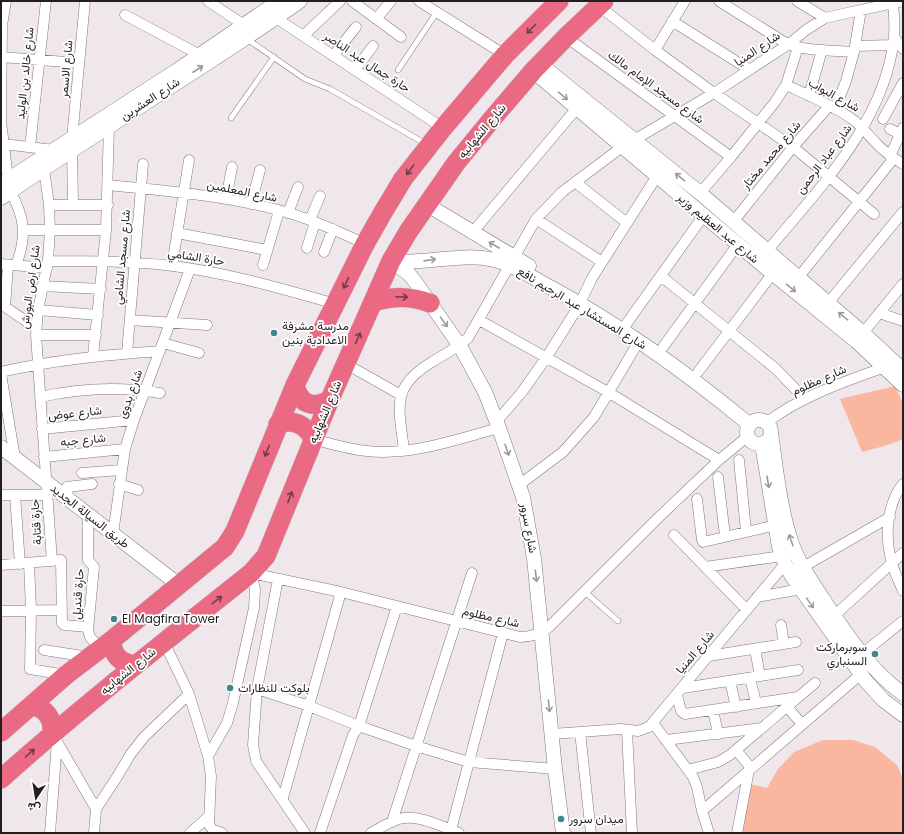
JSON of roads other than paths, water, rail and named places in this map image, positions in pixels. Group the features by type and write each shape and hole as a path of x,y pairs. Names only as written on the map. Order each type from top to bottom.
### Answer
{"highway":[{"path":"1,732 66,675 218,554 231,539 295,385 365,244 403,179 443,128 506,55 559,1"},
{"name":"شارع الشهابيه","path":"1,779 55,737 135,665 251,573 266,556 313,438 391,261 426,204 456,163 536,68 601,3"},
{"path":"374,302 402,297 430,303"},
{"path":"295,385 297,393 308,403 316,405 324,403 330,398"},
{"path":"278,424 288,422 299,424 307,430 313,438"},
{"path":"100,649 114,652 122,661 135,665"},
{"path":"32,705 38,706 48,714 55,737"}],"street":[{"path":"6,1 1,25 1,120 5,188 17,204 22,216 24,230 21,254 8,265 3,306 36,331 96,335"},
{"name":"شارع خالد بن الوليد","path":"30,147 46,1"},
{"name":"شارع الاسمر","path":"73,205 72,144 85,1"},
{"path":"208,1 246,31"},
{"name":"شارع العشرين","path":"5,188 27,174 54,150 72,144 109,126 246,31 274,6 300,1"},
{"path":"303,36 340,1"},
{"path":"352,1 401,37"},
{"path":"376,19 391,1"},
{"path":"419,1 506,55"},
{"path":"655,50 685,1"},
{"path":"719,1 794,46 822,50 854,49 893,41 903,50"},
{"path":"797,1 811,5 825,18"},
{"name":"شارع المنيا","path":"460,346 468,338 479,320 536,219 562,192 628,144 675,117 750,70 794,46 806,30 825,18 847,12 861,5 898,2"},
{"name":"شارع عباد الرحمن","path":"698,372 729,331 768,259 848,152 863,128 885,77 893,41 898,2"},
{"path":"601,3 655,50 714,93 793,147 874,214"},
{"name":"شارع محمد مختار","path":"733,222 793,147 832,108 846,81 854,49 861,5"},
{"name":"حارة جمال عبد الناصر","path":"274,6 303,36 443,128"},
{"path":"125,15 200,55"},
{"path":"672,21 750,70"},
{"path":"333,56 356,27"},
{"name":"شارع العشرين","path":"27,174 44,169 72,144 200,55 246,31"},
{"name":"شارع مسجد الإمام مالك","path":"566,37 731,157"},
{"path":"355,70 373,46"},
{"path":"700,193 759,123 786,85 794,46"},
{"path":"809,96 822,50"},
{"path":"1,57 79,63"},
{"name":"شارع عبد العظيم وزير","path":"536,68 576,108 700,193 733,222 768,259 856,341 896,370"},
{"name":"شارع عبد العظيم وزير","path":"536,68 628,144 657,176 743,249 768,259 798,278 863,333 896,370 903,385"},
{"path":"883,119 903,83"},
{"name":"شارع البواب","path":"786,85 851,118 863,128 876,144 903,164"},
{"path":"472,233 576,108"},
{"path":"93,356 101,289 108,205 109,126"},
{"path":"798,278 892,157 902,131 890,130"},
{"path":"3,144 54,150"},
{"path":"172,266 189,160"},
{"name":"شارع مسجد الشامي","path":"127,353 143,164"},
{"path":"226,199 232,167"},
{"name":"شارع ارض البورش","path":"44,169 49,205 50,230 48,264 42,286 36,331 46,488"},
{"path":"251,204 260,170"},
{"path":"313,438 343,447 368,451 395,451 435,445 498,424 546,358 582,300 592,278 657,176"},
{"path":"575,182 627,223"},
{"name":"شارع المعلمين","path":"108,185 226,199 251,204 312,221 365,244"},
{"path":"263,265 267,250 284,212 298,187"},
{"path":"307,248 312,221 320,196"},
{"name":"شارع المستشار عبد الرحيم نافع","path":"426,204 472,233 511,261 582,300 628,323 698,372 759,430"},
{"path":"49,205 108,205"},
{"path":"828,303 903,212"},
{"path":"628,323 704,215"},
{"path":"536,219 602,262"},
{"path":"324,252 333,229"},
{"path":"24,230 106,230"},
{"path":"177,233 267,250"},
{"path":"663,347 695,304 743,249 756,249 768,259"},
{"name":"شارع المستشار عبد الرحيم نافع","path":"391,261 416,262 444,258 478,257 511,261"},
{"name":"شارع سرور","path":"391,261 409,274 460,346 485,392 520,485 526,509 534,558 555,769 563,833"},
{"name":"حارة الشامي","path":"8,265 103,262 172,266 256,281 336,304"},
{"name":"شارع بدوى","path":"113,534 125,449 134,420 190,269"},
{"path":"661,276 776,369 805,399"},
{"path":"863,333 903,284"},
{"path":"42,286 101,289"},
{"name":"شارع المستشار عبد الرحيم نافع","path":"582,300 711,393 759,430"},
{"path":"38,310 98,315"},
{"path":"879,313 903,321"},
{"path":"130,320 207,325"},
{"path":"479,320 608,392 719,460"},
{"path":"520,485 563,452 594,417 638,341"},
{"path":"404,450 399,407 401,395 406,384 420,369 460,346"},
{"path":"15,458 1,373 37,364 127,353 161,347 199,353"},
{"path":"346,364 401,395"},
{"name":"شارع مظلوم","path":"251,573 341,592 520,637 531,637 541,633 549,627 658,518 719,460 781,412 805,399 847,381 896,370"},
{"path":"40,397 90,389 121,388 160,393"},
{"name":"شارع عوض","path":"42,429 134,420"},
{"path":"759,430 783,560 797,583 861,674 883,700 900,710"},
{"path":"759,430 786,525 802,564 834,616 862,654 882,678 900,687 883,700"},
{"name":"طريق السيالة الجديد","path":"1,447 15,458 46,488 68,499 178,585"},
{"name":"شارع جبه","path":"44,457 125,449"},
{"path":"739,460 746,531"},
{"path":"82,473 121,470"},
{"path":"718,478 725,536"},
{"path":"68,499 67,487 92,484"},
{"path":"119,484 138,490"},
{"path":"903,484 899,488 893,502 888,542 892,563 903,591"},
{"path":"1,495 15,495 46,488"},
{"name":"حارة قتابة","path":"46,488 62,610"},
{"path":"15,495 31,610 30,669 66,675"},
{"path":"697,499 702,542 776,525"},
{"name":"حارة قنديل","path":"88,514 88,560 94,564 88,627 90,637 100,649"},
{"path":"797,583 797,572 802,564 890,517"},
{"path":"674,535 747,610"},
{"path":"834,616 903,553"},
{"path":"705,567 783,560 802,564"},
{"name":"شارع المنيا","path":"654,723 747,610 783,560"},
{"path":"1,565 56,561"},
{"path":"208,756 227,723 233,703 254,608 255,589 251,573"},
{"path":"392,822 472,573"},
{"path":"278,579 257,689 253,745 254,755 256,761 305,833"},
{"path":"757,597 797,583"},
{"path":"282,798 341,592"},
{"path":"320,833 353,735 359,726 397,606"},
{"path":"1,611 62,610 63,624 88,627"},
{"path":"862,654 903,621"},
{"path":"781,624 784,644"},
{"path":"371,833 399,819 410,818 455,831 469,762 503,633"},
{"path":"164,642 189,694 208,756 211,776 208,817 211,828 216,832 222,833"},
{"path":"709,656 796,642"},
{"path":"44,650 100,649"},
{"path":"755,649 756,704"},
{"path":"798,670 680,691 681,711 685,714 798,697"},
{"path":"702,811 861,674"},
{"path":"730,681 736,707"},
{"path":"688,770 718,762 736,750 815,683"},
{"path":"257,689 309,706 359,726 416,746 469,762 555,769"},
{"path":"94,833 96,809 130,755 144,737 189,694"},
{"path":"787,706 802,724"},
{"path":"713,710 718,734"},
{"path":"552,734 644,730 654,723 688,770 697,787 702,811 709,833"},
{"path":"666,740 762,728"},
{"path":"627,730 632,833"},
{"path":"580,732 591,833"},
{"path":"55,737 96,809"},
{"path":"50,833 55,737"},
{"path":"736,750 750,769 737,833"},
{"path":"190,833 208,817"}],"lane":[{"path":"398,70 437,12"},
{"path":"246,31 274,57 306,79 330,89 429,146"},
{"path":"231,118 274,57"},
{"path":"585,592 618,621"}],"place":[{"name":"مدرسة مشرفة الاعدادية بنين","path":"274,333"},
{"name":"El Magfira Tower","path":"114,619"},
{"name":"سوبرماركت السنباري","path":"875,654"},
{"name":"بلوكت للنظارات","path":"230,688"},
{"name":"ميدان سرور","path":"561,819"}]}
